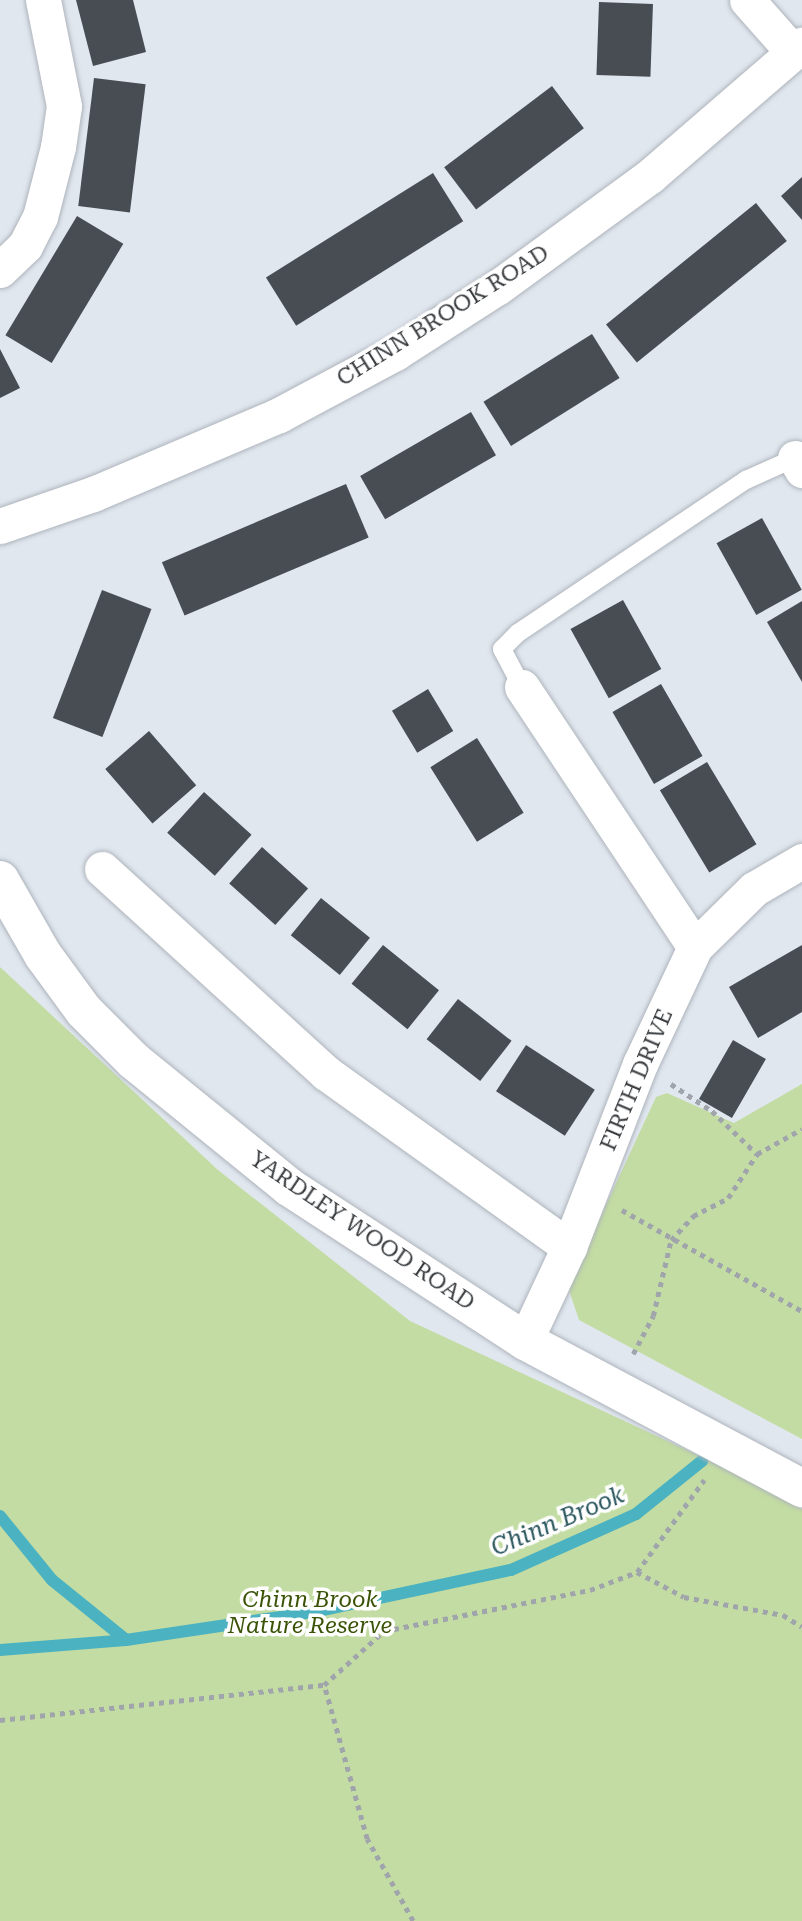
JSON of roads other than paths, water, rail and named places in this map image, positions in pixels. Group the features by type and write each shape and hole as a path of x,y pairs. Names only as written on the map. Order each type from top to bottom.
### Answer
{"street":[{"path":"0,270 25,246 40,217 58,147 64,106 43,0"},
{"path":"747,0 797,49"},
{"name":"CHINN BROOK ROAD","path":"0,526 93,494 279,415 395,353 498,287 650,177 797,49"},
{"path":"522,687 695,947"},
{"name":"FIRTH DRIVE","path":"525,1341 569,1247 640,1064 695,947 754,889 802,861"},
{"path":"102,869 326,1073 569,1247"},
{"name":"YARDLEY WOOD ROAD","path":"0,880 43,955 84,1011 134,1061 289,1187 525,1341 802,1488"}],"lane":[{"path":"522,687 502,649 517,634 746,480 800,459"}],"waterway":[{"name":"Chinn Brook","path":"0,1650 126,1640 319,1611 511,1570 636,1514 702,1461"},
{"path":"0,1516 52,1580 126,1640"}],"park label":[{"name":"Chinn Brook Nature Reserve","path":"310,1613"}]}
